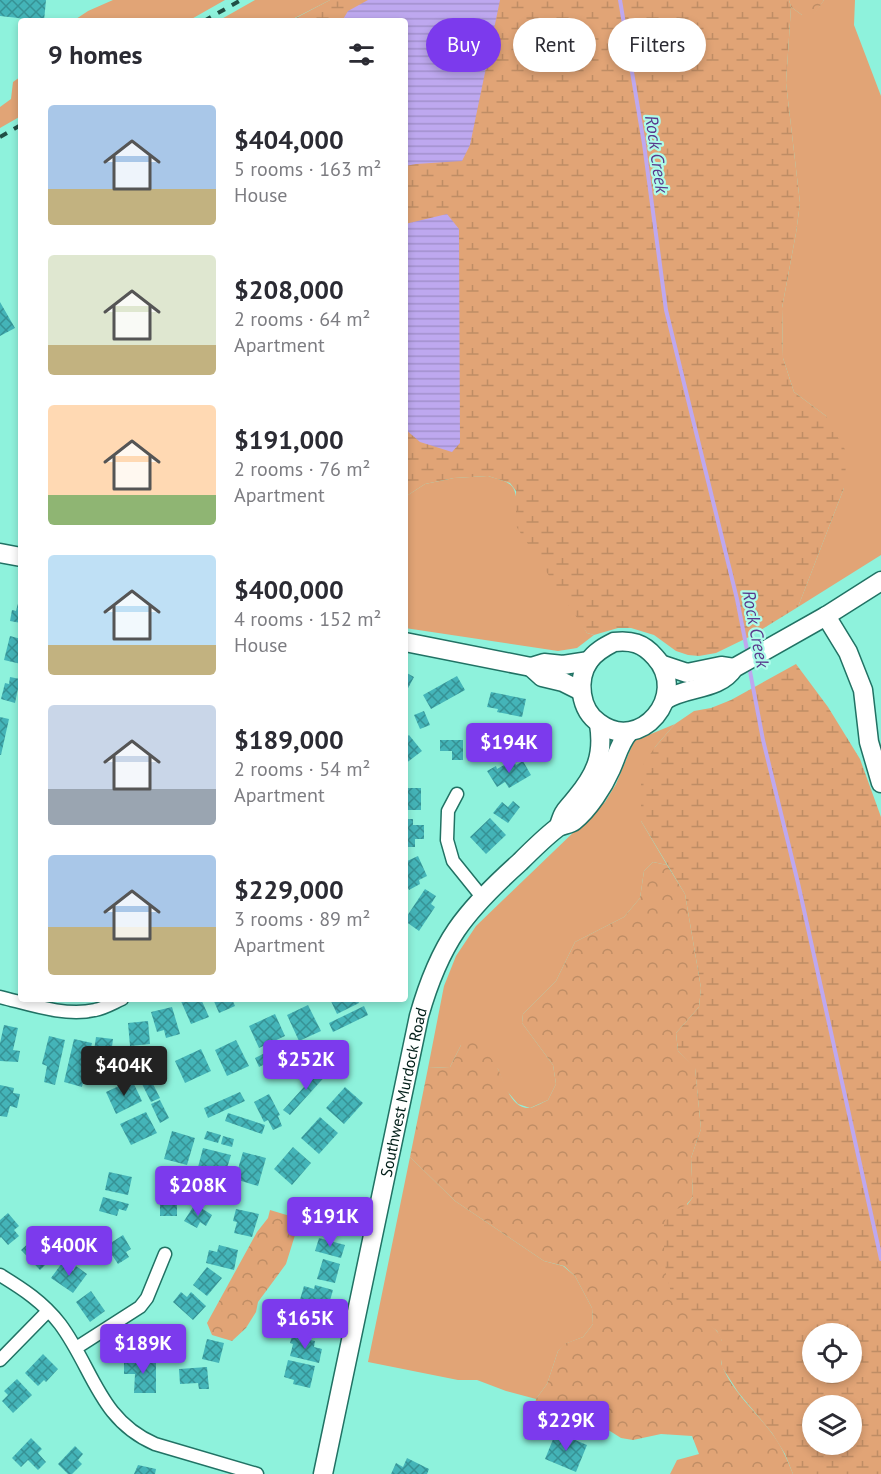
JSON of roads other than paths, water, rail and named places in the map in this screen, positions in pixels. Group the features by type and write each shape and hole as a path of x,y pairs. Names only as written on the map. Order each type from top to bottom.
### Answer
{"main road":[{"path":"0,553 18,556"},
{"path":"665,700 675,693 704,687 728,678 734,668 826,616 881,581"},
{"path":"826,616 848,652 863,690 869,741 881,783"},
{"path":"663,665 667,683 665,700 656,716 628,732 606,728 586,708 581,691 589,661 596,652 614,642 634,642 646,647 663,665 687,673 721,666 734,668"},
{"path":"408,643 531,667 542,676 563,682 581,691"},
{"path":"531,667 544,663 563,665 589,661"},
{"name":"Southwest Murdock Road","path":"559,826 563,812 586,786 600,759 599,723"},
{"name":"Southwest Murdock Road","path":"323,1474 410,1056 426,990 452,934 466,915 482,897 559,826 573,822 606,778 616,751 628,732"}],"street":[{"path":"457,794 448,811 447,840 453,861 482,897"},
{"path":"0,997 18,1001"},
{"path":"23,1002 50,1008 75,1005 94,1010 114,1002"},
{"path":"76,1348 140,1307 147,1298 165,1254"},
{"path":"0,1275 29,1292 48,1311 76,1348 108,1407 124,1426 155,1444 225,1470 257,1474"},
{"path":"0,1360 48,1311"}],"waterway":[{"name":"Rock Creek","path":"620,0 644,144 666,310 737,599 748,655"},
{"name":"Rock Creek","path":"749,666 763,740 798,883 881,1259"}],"railway":[{"path":"209,18 241,0"},
{"path":"0,137 18,127"}]}
